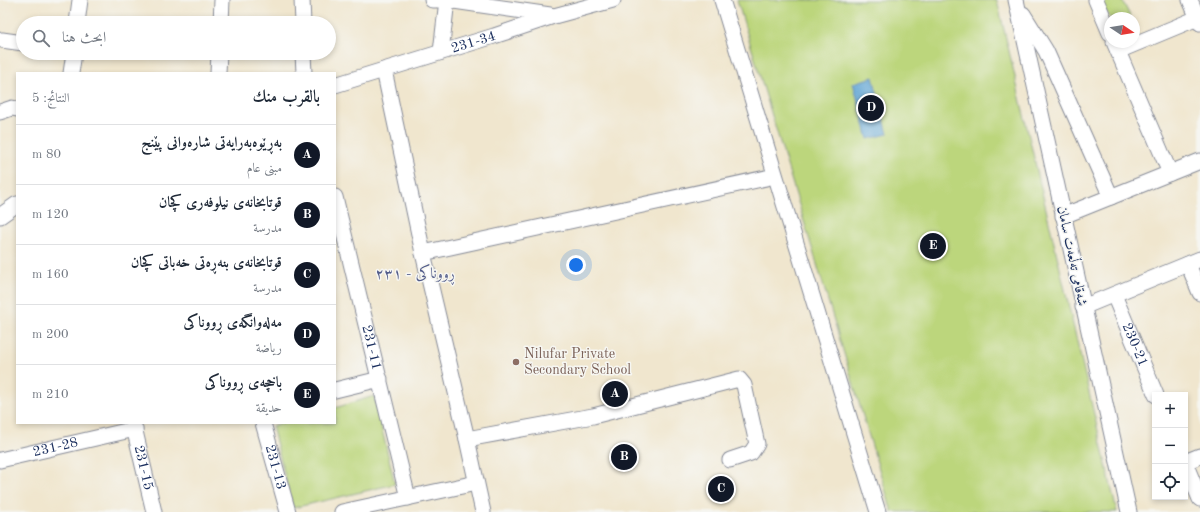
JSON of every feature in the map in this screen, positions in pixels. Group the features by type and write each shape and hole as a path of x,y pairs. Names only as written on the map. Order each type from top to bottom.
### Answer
{"street":[{"path":"78,16 80,0"},
{"path":"221,16 222,0"},
{"path":"302,0 303,16"},
{"path":"432,0 447,0 554,16"},
{"path":"441,52 447,0"},
{"name":"231-34","path":"336,85 597,2 613,0"},
{"path":"722,0 878,512"},
{"path":"1096,0 1104,19"},
{"path":"1140,38 1199,19 1190,0"},
{"path":"1016,3 1046,51 1111,197"},
{"name":"شەقامی تەڵعەت سامان","path":"1016,3 1129,512"},
{"path":"2,40 16,42"},
{"path":"1117,48 1170,173"},
{"path":"71,72 73,60"},
{"path":"218,72 219,60"},
{"path":"303,60 304,72"},
{"path":"384,70 423,254 483,512"},
{"path":"0,112 12,108 16,109"},
{"path":"1063,216 1200,161"},
{"path":"423,254 775,176"},
{"path":"0,216 16,205"},
{"name":"231-11","path":"336,205 380,379 408,498"},
{"path":"1084,307 1194,261 1200,293"},
{"name":"230-21","path":"1114,295 1155,392"},
{"path":"336,390 380,379"},
{"path":"467,439 593,416 739,379 744,385 758,444 751,453 730,460"},
{"name":"231-13","path":"263,424 288,512"},
{"name":"231-28","path":"0,460 134,426"},
{"name":"231-15","path":"134,426 154,512"},
{"path":"1188,461 1200,456"},
{"path":"1186,464 1200,499"},
{"path":"342,512 476,483"}],"green space":[{"path":"737,0 997,0 1117,512 892,512"},
{"path":"1099,0 1122,0 1128,12 1106,12"},
{"path":"374,396 395,484 293,508 272,426 278,424 336,424 336,408"}],"water":[{"path":"873,77 888,134 868,139 853,83"}],"place":[{"name":"مەلەوانگەی ڕووناکی","path":"871,108"},
{"name":"باخچەی ڕووناکی","path":"933,246"},
{"name":"Nilufar Private Secondary School","path":"516,362"},
{"name":"بەڕێوەبەرایەتی شارەوانی پێنج","path":"615,394"},
{"name":"قوتابخانەی نیلوفەری کچان","path":"624,457"},
{"name":"قوتابخانەی بنەڕەتی خەباتی کچان","path":"721,489"}],"district":[{"name":"ڕووناکی - ٢٣١","path":"415,274"}]}
